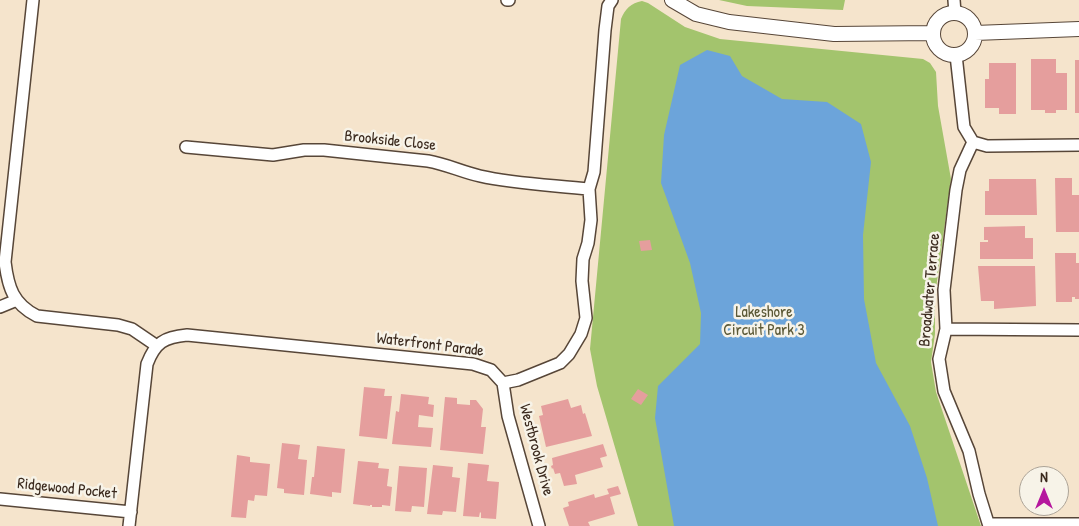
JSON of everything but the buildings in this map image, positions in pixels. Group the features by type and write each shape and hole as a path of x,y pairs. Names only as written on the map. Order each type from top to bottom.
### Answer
{"street":[{"path":"33,0 5,262 10,288 26,310 37,316 118,325 132,329 156,346 147,364 129,526"},
{"path":"503,383 518,380 560,363 569,354 581,334 586,318 582,281 583,259 588,243 591,220 589,189 594,172 605,30 608,6 612,0"},
{"path":"672,0 696,14 729,22 834,34 933,33"},
{"path":"954,6 967,17 974,27 975,33 972,45 956,55 942,51 934,40 933,33 938,21 948,14 954,6"},
{"path":"975,33 1079,29"},
{"path":"956,55 964,127 973,142 987,146 1079,145"},
{"name":"Broadwater Terrace","path":"973,142 960,170 956,190 944,290 946,329 939,359 944,391 969,451 976,485 989,525"},
{"name":"Brookside Close","path":"186,147 273,155 304,150 324,150 443,164 478,176 497,179 589,189"},
{"path":"0,307 17,300"},
{"path":"946,329 1079,330"},
{"name":"Waterfront Parade","path":"156,346 166,339 187,335 453,362 484,366 498,375 503,383"},
{"name":"Westbrook Drive","path":"503,383 508,416 539,526"},
{"name":"Ridgewood Pocket","path":"0,499 131,512"},
{"path":"989,525 1079,524"}],"green space":[{"path":"719,0 845,0 843,10 747,6"},
{"name":"Lakeshore Circuit Park 3","path":"642,1 685,27 720,39 923,59 930,63 936,72 938,106 951,179 935,296 935,334 931,362 936,392 981,526 638,526 597,386 590,349 621,19 629,7"}],"water":[{"path":"707,50 730,56 742,76 782,99 827,102 861,124 871,162 863,235 864,299 876,363 910,426 927,478 938,526 674,526 655,418 658,386 700,344 701,313 690,263 661,183 664,135 680,65"}]}
